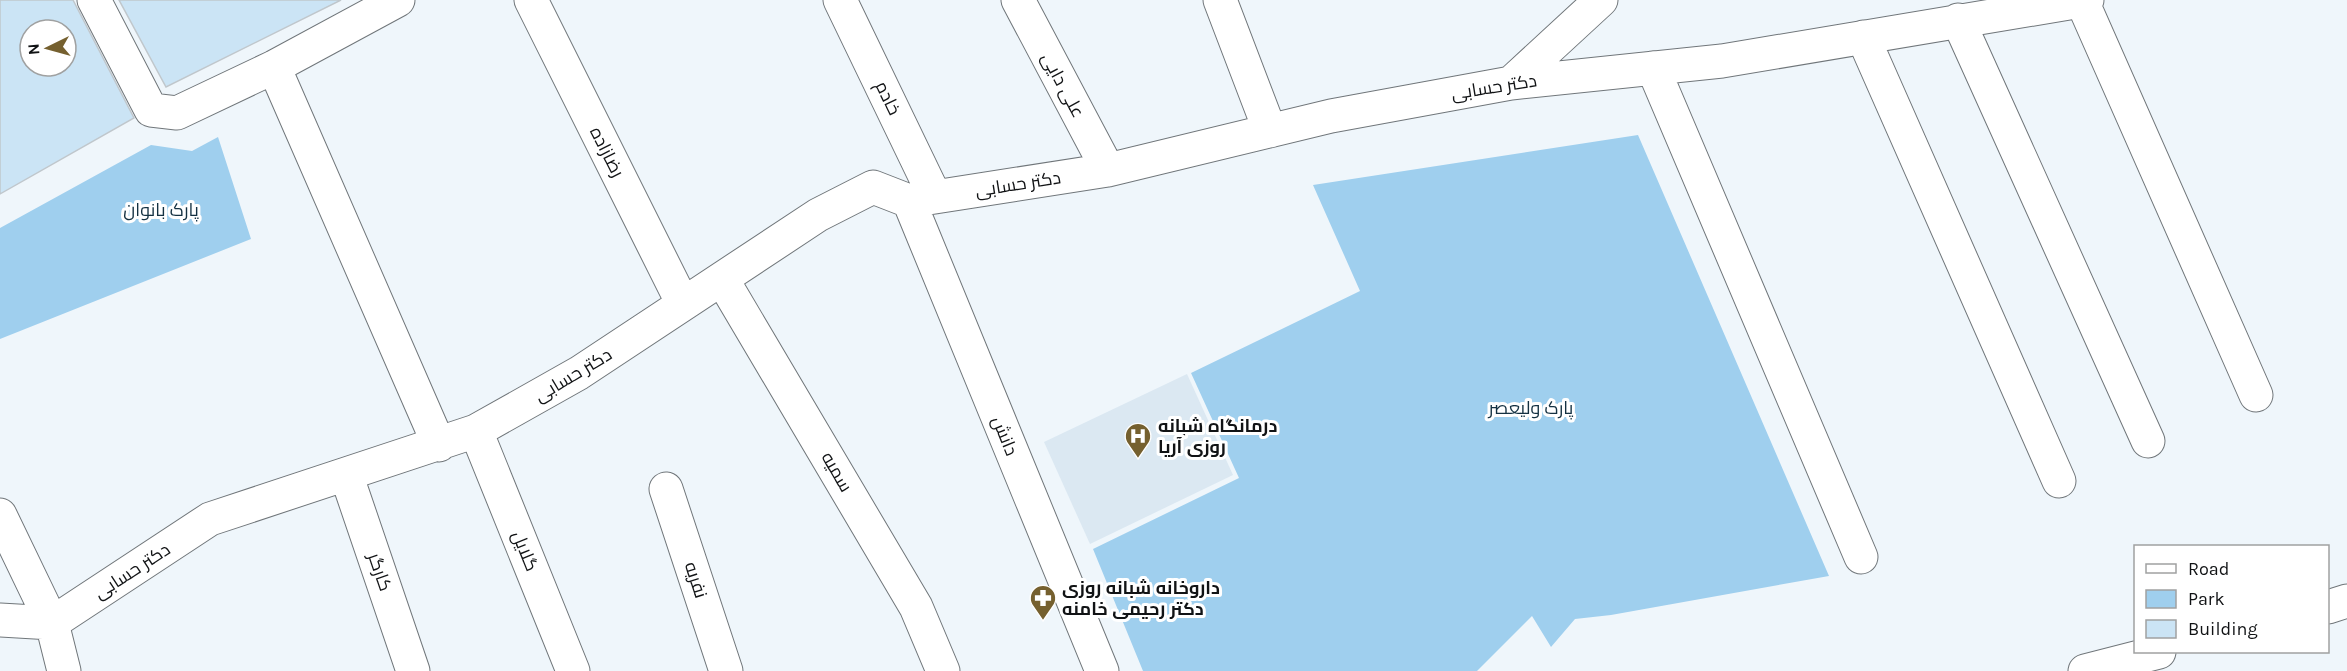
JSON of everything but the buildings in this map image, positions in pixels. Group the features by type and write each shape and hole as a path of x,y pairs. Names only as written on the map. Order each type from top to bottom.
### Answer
{"street":[{"path":"94,0 151,110 177,113 274,68 398,0"},
{"name":"رضازاده","path":"531,0 683,304"},
{"name":"خادم","path":"840,0 922,199"},
{"name":"علی دایی","path":"1018,0 1108,170"},
{"path":"1220,0 1270,131"},
{"path":"1511,83 1601,0"},
{"path":"2085,1 2256,395"},
{"name":"دکتر حسابی","path":"52,622 210,519 476,431 579,373 818,215 873,187 922,199 1108,170 1331,116 1511,83 1722,61 1958,20 2085,1"},
{"path":"1958,20 2148,441"},
{"path":"1863,37 2059,481"},
{"path":"274,68 439,445"},
{"path":"1653,68 1861,557"},
{"name":"دانش","path":"922,199 1102,671"},
{"name":"سمیه","path":"722,279 916,607 943,671"},
{"name":"گلایل","path":"476,431 573,671"},
{"name":"کارگر","path":"346,474 413,671"},
{"name":"نفریه","path":"666,489 726,671"},
{"path":"0,515 52,622 64,671"},
{"path":"2329,607 2347,601"},
{"path":"0,620 52,622"},
{"path":"2085,671 2152,653"}],"shaded area":[{"name":"درمانگاه شبانه روزی آریا","path":"1187,374 1233,475 1090,544 1044,442"}],"green space":[{"name":"پارک ولیعصر","path":"1638,135 1829,576 1611,615 1575,619 1551,647 1532,616 1477,671 1143,671 1093,549 1239,478 1191,373 1360,291 1313,185"},
{"name":"پارک بانوان","path":"218,137 251,239 0,339 0,228 151,145 192,151"}],"place":[{"name":"درمانگاه شبانه روزی آریا","path":"1138,459"},
{"name":"داروخانه شبانه روزی دکتر رحیمی خامنه","path":"1043,621"}]}
